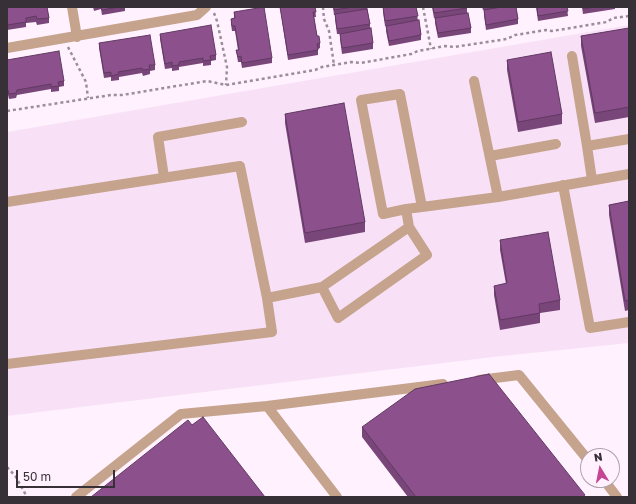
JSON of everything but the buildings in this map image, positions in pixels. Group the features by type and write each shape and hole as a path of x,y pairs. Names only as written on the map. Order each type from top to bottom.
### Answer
{"street":[{"path":"72,7 77,36"},
{"path":"7,48 197,15 206,7"},
{"path":"572,56 592,180"},
{"path":"474,81 498,197"},
{"path":"422,207 400,94 361,100 383,214 406,209 422,207 498,197 629,174"},
{"path":"164,177 158,137 242,122"},
{"path":"587,146 629,139"},
{"path":"490,156 556,144"},
{"path":"7,202 240,166 267,298 272,332 7,364"},
{"path":"563,185 590,328 629,322"},
{"path":"322,287 338,318 427,255 409,226 406,209"},
{"path":"267,298 322,287 409,226"},
{"path":"472,381 519,375 580,450"},
{"path":"76,497 181,414 267,406 456,383"},
{"path":"267,406 337,497"},
{"path":"610,488 617,497"}],"path":[{"path":"212,7 217,20 227,67 226,85"},
{"path":"323,7 324,19 329,32 334,65"},
{"path":"423,7 431,49"},
{"path":"7,111 88,98 122,95 207,81 226,85 315,70 322,66 351,62 361,63 446,46 454,47 507,39 515,35 546,30 552,31 607,22 613,18 629,16"},
{"path":"64,39 86,82 88,98"},
{"path":"7,467 16,477 27,497"}],"shaded area":[{"path":"629,25 629,343 493,357 7,416 7,132"}]}
